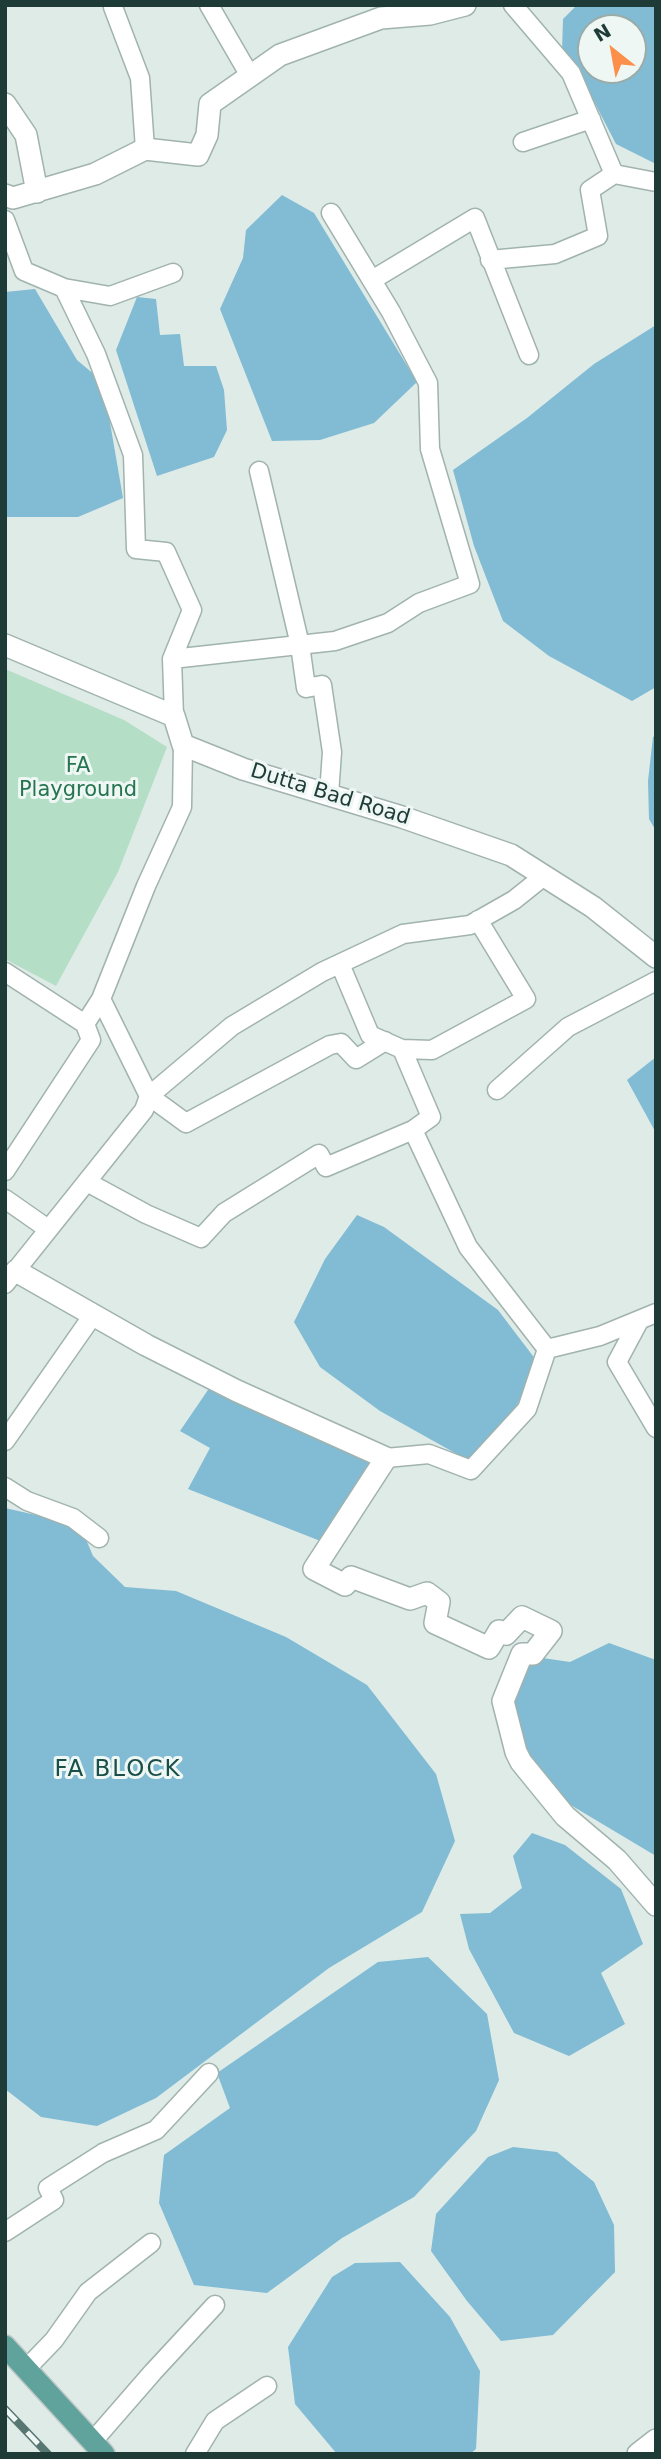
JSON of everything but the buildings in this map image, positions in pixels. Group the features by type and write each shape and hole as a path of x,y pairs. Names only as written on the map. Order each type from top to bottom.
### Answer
{"main road":[{"path":"5,2346 99,2447"}],"street":[{"path":"5,195 13,198 95,174 145,149 198,155 207,135 210,104 280,55 382,18 430,14 466,5"},
{"path":"5,104 26,135 37,192"},
{"path":"5,645 174,716 183,745"},
{"name":"Dutta Bad Road","path":"183,745 243,769 402,817 511,855 593,907 656,957"},
{"path":"11,1277 93,1315 237,1391 386,1458 314,1569 345,1585 351,1577 410,1599 427,1593 439,1602 435,1623 489,1648 499,1631 506,1634 522,1617 551,1632 533,1654 522,1654 503,1701 516,1752 521,1762 565,1816 617,1860 656,1905"},
{"path":"638,2454 656,2441"}],"lane":[{"path":"209,5 250,76"},
{"path":"513,5 571,73 614,174"},
{"path":"113,7 140,78 145,149"},
{"path":"523,142 591,120"},
{"path":"490,260 555,254 598,236 590,190 614,174 656,183"},
{"path":"172,659 335,640 388,623 419,603 470,584 430,449 428,383 372,280 331,213"},
{"path":"372,280 475,218 530,355"},
{"path":"6,229 24,271 64,288 110,296 173,273"},
{"path":"64,288 96,354 133,456 136,549 166,552 192,610 172,659 174,716"},
{"path":"259,471 300,645 306,688 322,685 332,752 329,794"},
{"path":"85,1024 101,999 182,807 183,745"},
{"path":"11,1277 144,1110 149,1096 232,1026 340,964 403,934 470,925 514,900 544,876"},
{"path":"340,964 370,1035 394,1045 432,1051 526,999 478,920"},
{"path":"5,972 85,1024 91,1040 5,1171"},
{"path":"497,1090 568,1027 656,981"},
{"path":"101,999 149,1096 186,1123 330,1045 341,1043 356,1059 394,1045"},
{"path":"87,1182 146,1214 201,1238 224,1213 319,1154 327,1167 413,1130 431,1117 394,1045"},
{"path":"413,1130 468,1247 547,1349"},
{"path":"5,1199 48,1228"},
{"path":"547,1349 600,1336 656,1313"},
{"path":"5,1441 93,1315"},
{"path":"639,1321 617,1362 656,1428"},
{"path":"386,1458 429,1454 471,1470 527,1409 547,1349"},
{"path":"5,1487 27,1501 73,1518 99,1538"},
{"path":"5,2232 54,2200 48,2188 103,2153 156,2130 209,2073"},
{"path":"26,2369 54,2340 88,2292 151,2243"},
{"path":"99,2447 153,2372 215,2305"},
{"path":"195,2454 215,2420 267,2386"}],"green space":[{"name":"FA Playground","path":"5,669 124,720 167,747 118,872 56,986 5,959"}],"water":[{"path":"577,5 656,5 656,164 616,144 585,84 647,84 647,14 577,14 577,69 571,57 562,52 563,19"},
{"path":"282,195 314,213 417,382 374,423 320,440 272,441 220,309 243,258 246,230"},
{"path":"35,289 77,360 103,382 123,498 78,517 5,517 5,292"},
{"path":"137,297 156,299 160,335 180,334 184,366 216,366 224,390 227,430 214,457 157,476 116,350"},
{"path":"656,325 656,687 632,701 549,656 503,621 474,546 453,470 527,418 594,364"},
{"path":"656,735 656,831 649,819 648,781 653,737"},
{"path":"656,1057 656,1133 627,1080"},
{"path":"357,1215 384,1227 498,1310 536,1360 505,1434 471,1462 380,1411 320,1367 294,1322 325,1259"},
{"path":"210,1387 374,1463 328,1544 188,1489 210,1448 180,1431"},
{"path":"5,1508 80,1525 93,1556 125,1587 176,1591 286,1637 367,1685 436,1774 455,1841 422,1912 329,1968 156,2098 97,2126 41,2117 5,2089"},
{"path":"609,1643 656,1660 656,1856 569,1804 523,1762 509,1708 529,1656 570,1662"},
{"path":"532,1833 565,1845 621,1889 643,1944 601,1973 625,2024 569,2056 514,2033 469,1949 460,1914 490,1913 522,1888 513,1856"},
{"path":"428,1957 487,2014 499,2080 476,2131 414,2197 342,2238 267,2293 194,2285 159,2203 164,2155 230,2108 217,2073 378,1962"},
{"path":"513,2147 557,2152 594,2182 614,2225 615,2272 553,2335 501,2341 467,2301 431,2251 436,2214 488,2157"},
{"path":"400,2262 450,2317 480,2371 476,2449 470,2454 337,2454 295,2404 288,2347 332,2277 355,2263"}],"railway":[{"path":"5,2409 48,2454"}],"district":[{"name":"FA BLOCK","path":"118,1770"}]}
